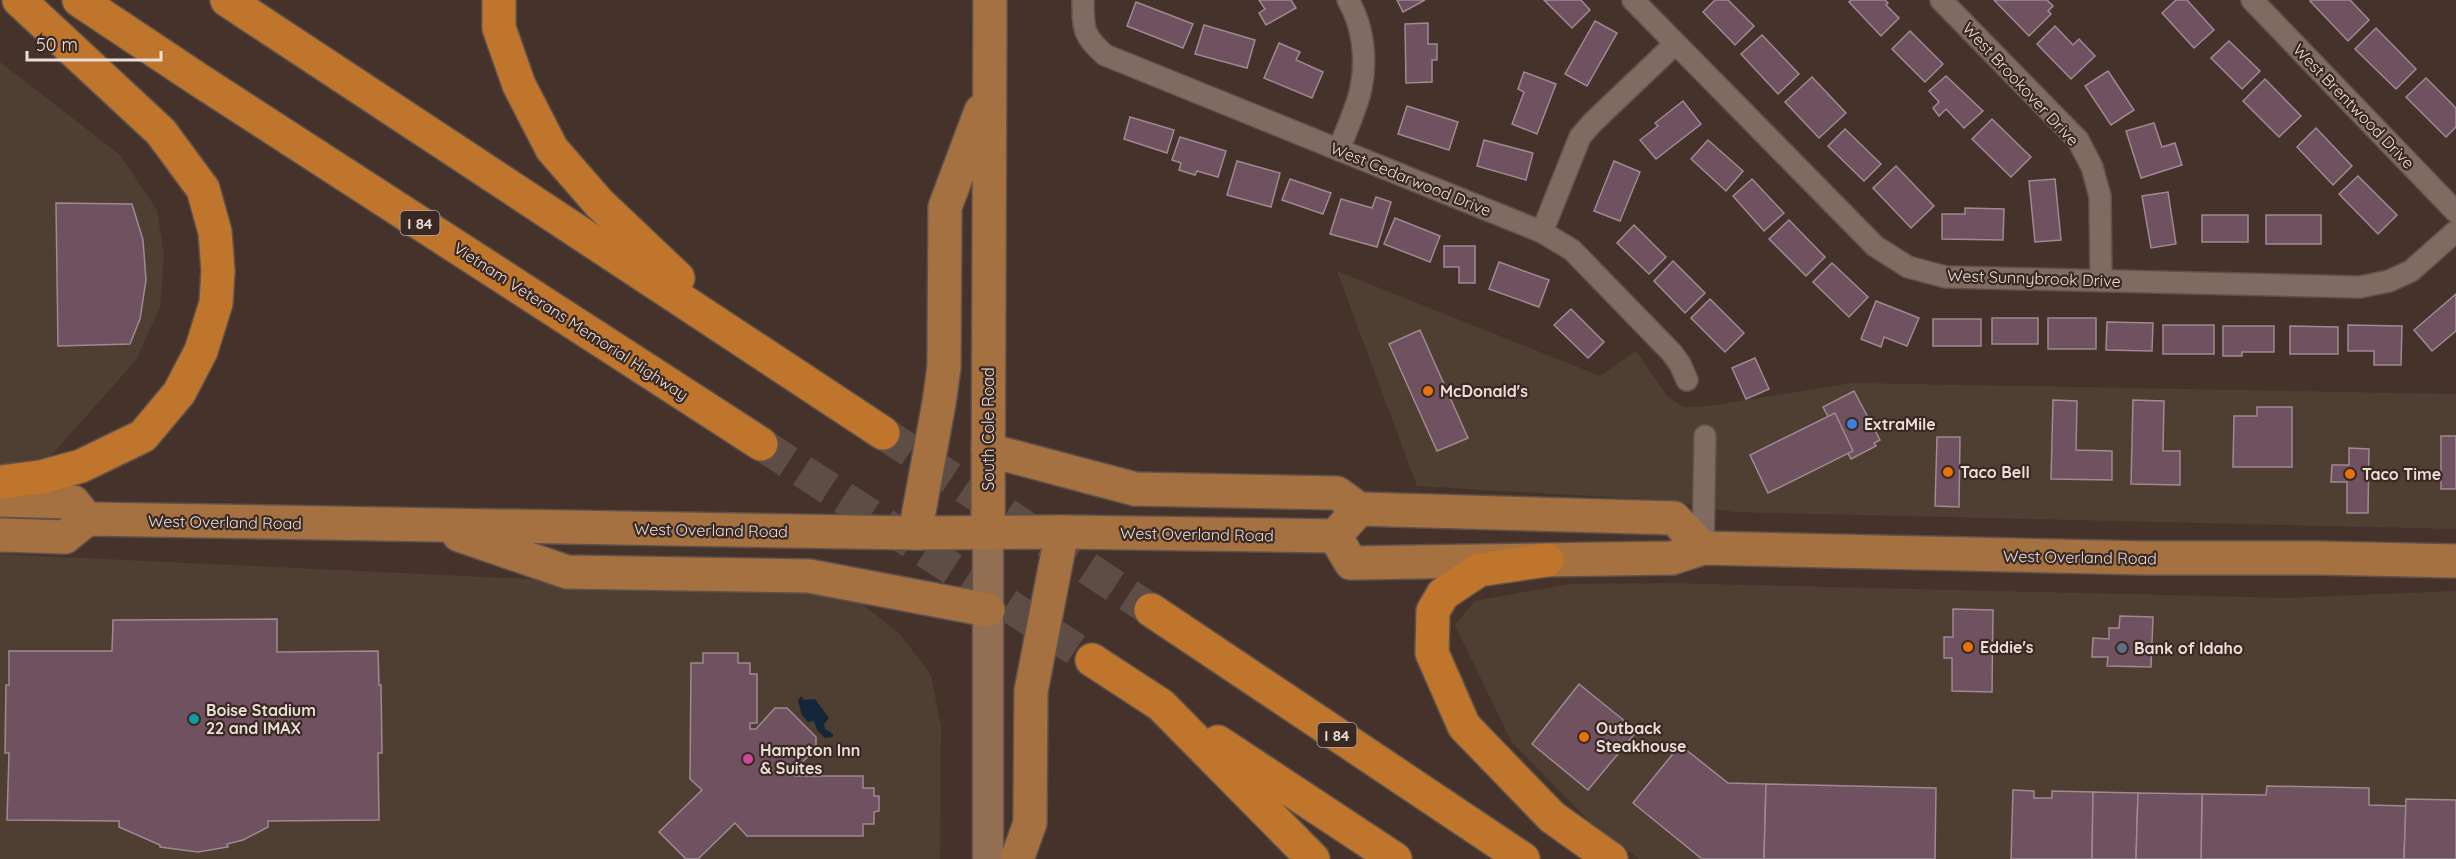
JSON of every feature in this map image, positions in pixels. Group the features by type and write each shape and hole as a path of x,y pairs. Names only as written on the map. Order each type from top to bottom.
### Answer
{"highway":[{"path":"0,482 41,477 81,466 143,436 178,393 201,351 216,303 218,271 215,232 203,189 173,147 161,132 19,0"},
{"name":"Vietnam Veterans Memorial Highway","path":"79,0 761,444"},
{"path":"227,0 883,433"},
{"path":"499,0 499,27 519,85 552,149 599,203 738,336"},
{"path":"1547,560 1479,570 1443,594 1433,611 1432,653 1464,726 1552,817 1611,859"},
{"name":"I 84","path":"1151,610 1523,859"},
{"path":"1092,660 1395,859"},
{"path":"1161,705 1313,859"}],"main road":[{"name":"South Cole Road","path":"988,859 990,0"},
{"path":"915,533 944,367 945,207 988,93"},
{"path":"988,450 1135,489 1337,493 1359,510 1674,518 1703,548"},
{"name":"West Overland Road","path":"0,500 76,510 432,525 915,533 1062,532 1335,536 1351,563 1672,558 1703,548 2144,558 2456,561"},
{"path":"0,518 51,518 76,510"},
{"path":"0,535 65,537 76,510"},
{"path":"1335,536 1359,510"},
{"path":"432,525 567,572 809,576 988,610"},
{"path":"1017,859 1030,823 1031,691 1062,532"}],"street":[{"name":"West Cedarwood Drive","path":"1083,0 1083,22 1089,41 1105,55 1542,232 1572,250 1672,353 1687,380"},
{"path":"1338,150 1361,89 1363,67 1359,25 1348,0"},
{"name":"West Sunnybrook Drive","path":"1633,0 1875,246 1908,267 1946,277 2360,287 2390,281 2411,271 2456,231"},
{"name":"West Brookover Drive","path":"1941,0 2078,140 2092,167 2100,196 2101,280"},
{"name":"West Brentwood Drive","path":"2252,0 2456,212"},
{"path":"1542,232 1580,137 1675,44"},
{"path":"1703,548 1705,436"}],"shaded area":[{"path":"0,62 120,155 157,210 164,256 160,307 136,360 48,459 0,464"},
{"path":"1337,271 1600,376 1636,351 1667,396 1683,407 1703,407 1852,383 2456,394 2456,529 1734,512 1663,500 1417,486"},
{"path":"0,554 570,581 806,584 858,601 899,633 931,675 941,727 940,859 0,859"},
{"path":"1667,583 2286,598 2456,591 2456,859 1639,859 1588,820 1511,741 1455,625 1475,601 1570,584"}],"water":[{"path":"801,696 804,700 815,699 829,718 824,724 825,729 833,734 833,737 825,738 817,730 814,721 808,722 802,715 798,701"}],"building":[{"path":"1259,0 1291,0 1296,8 1266,25 1259,13 1265,9"},
{"path":"1397,0 1425,0 1403,12"},
{"path":"1544,0 1581,0 1590,10 1572,28"},
{"path":"1715,0 1728,0 1754,26 1735,45 1703,12"},
{"path":"1851,0 1885,0 1888,3 1886,5 1899,18 1881,36 1849,2"},
{"path":"1994,0 2047,0 2053,6 2048,11 2051,14 2029,36"},
{"path":"2176,0 2187,0 2214,30 2194,48 2162,13"},
{"path":"2311,0 2350,0 2369,20 2348,41"},
{"path":"1136,2 1193,24 1183,48 1127,26"},
{"path":"1595,21 1617,33 1587,86 1565,74"},
{"path":"1428,23 1428,44 1437,44 1437,60 1432,60 1432,82 1406,83 1405,24"},
{"path":"1204,25 1255,40 1247,68 1195,54"},
{"path":"2055,26 2073,45 2079,39 2095,56 2071,79 2037,44"},
{"path":"2376,28 2416,69 2396,89 2355,49"},
{"path":"1910,31 1943,64 1925,82 1892,49"},
{"path":"1762,35 1799,74 1778,94 1741,54"},
{"path":"2229,41 2260,71 2242,89 2211,58"},
{"path":"1279,43 1300,52 1296,60 1323,72 1312,98 1264,78"},
{"path":"2108,71 2134,110 2111,125 2085,86"},
{"path":"1524,72 1556,84 1537,134 1512,124 1524,92 1518,89"},
{"path":"1946,76 1983,111 1964,128 1946,109 1939,116 1933,108 1939,102 1929,91"},
{"path":"1812,77 1846,113 1819,138 1785,102"},
{"path":"2426,78 2456,108 2456,127 2446,137 2406,97"},
{"path":"2265,79 2301,116 2279,137 2243,101"},
{"path":"1683,101 1701,124 1656,159 1640,140 1658,126 1655,123"},
{"path":"1407,106 1458,122 1449,150 1398,134"},
{"path":"1130,117 1174,130 1167,153 1124,139"},
{"path":"1992,119 2031,157 2011,177 1972,139"},
{"path":"2154,123 2162,147 2175,143 2182,165 2141,178 2126,131"},
{"path":"2316,128 2352,166 2333,185 2297,147"},
{"path":"1845,129 1881,164 1864,181 1828,146"},
{"path":"1180,137 1226,151 1218,177 1197,171 1195,175 1179,170 1181,163 1172,160"},
{"path":"1484,140 1533,153 1526,180 1477,166"},
{"path":"1708,140 1743,171 1726,191 1691,159"},
{"path":"1237,161 1280,173 1271,207 1227,195"},
{"path":"1614,161 1640,172 1620,221 1594,211"},
{"path":"1896,166 1934,206 1911,228 1873,188"},
{"path":"2358,176 2397,215 2378,234 2339,194"},
{"path":"1290,179 1331,193 1323,214 1282,200"},
{"path":"1752,179 1784,213 1764,231 1733,196"},
{"path":"2055,179 2061,240 2035,242 2029,181"},
{"path":"2168,192 2176,244 2151,248 2142,196"},
{"path":"1376,197 1391,202 1377,247 1330,234 1341,199 1372,208"},
{"path":"56,203 132,204 143,240 146,280 140,319 130,344 58,346"},
{"path":"1965,208 2004,209 2003,240 1942,239 1942,214 1965,214"},
{"path":"2202,215 2248,215 2248,242 2202,242"},
{"path":"2266,215 2321,215 2321,244 2266,244"},
{"path":"1395,218 1440,236 1430,262 1384,244"},
{"path":"1789,220 1825,257 1806,276 1769,239"},
{"path":"1634,225 1666,257 1649,274 1617,243"},
{"path":"1444,246 1475,246 1475,283 1459,283 1459,267 1444,267"},
{"path":"1673,261 1705,293 1685,313 1654,281"},
{"path":"1499,262 1549,280 1539,307 1489,289"},
{"path":"1832,263 1868,297 1849,317 1813,282"},
{"path":"2456,294 2456,331 2432,351 2414,330"},
{"path":"1710,299 1744,333 1725,352 1691,318"},
{"path":"1876,301 1919,318 1907,346 1884,337 1881,347 1861,339"},
{"path":"1571,309 1604,342 1588,358 1554,325"},
{"path":"1992,318 2038,318 2038,344 1992,344"},
{"path":"2048,318 2096,318 2096,349 2048,349"},
{"path":"1933,319 1981,319 1981,346 1933,346"},
{"path":"2107,322 2153,323 2152,351 2106,350"},
{"path":"2163,325 2214,325 2214,354 2163,354"},
{"path":"2348,325 2402,326 2401,365 2374,365 2374,351 2348,351"},
{"path":"2223,326 2274,326 2274,352 2242,352 2242,356 2223,356"},
{"path":"2290,326 2338,327 2338,354 2290,354"},
{"name":"McDonald's","path":"1420,330 1468,438 1437,451 1389,344"},
{"path":"1755,358 1769,389 1746,399 1732,368"},
{"name":"ExtraMile","path":"1854,391 1880,440 1874,443 1876,446 1851,459 1823,407"},
{"path":"2053,400 2077,401 2076,450 2112,451 2112,480 2051,479"},
{"path":"2133,400 2164,401 2163,451 2180,451 2180,485 2131,484"},
{"path":"2257,407 2292,407 2292,467 2233,467 2234,416 2257,416"},
{"path":"1835,413 1853,451 1768,493 1750,455"},
{"path":"2441,436 2456,436 2456,489 2441,489"},
{"name":"Taco Bell","path":"1937,437 1960,437 1959,507 1935,506"},
{"name":"Taco Time","path":"2349,448 2369,449 2368,513 2347,513 2347,482 2331,482 2332,465 2349,465"},
{"name":"Eddie's","path":"1953,609 1993,610 1992,692 1952,691 1952,658 1944,658 1944,637 1953,637"},
{"name":"Bank of Idaho","path":"2120,616 2153,617 2151,667 2107,666 2108,657 2092,657 2093,638 2109,639 2109,628 2119,628"},
{"path":"277,619 277,652 378,651 382,753 378,753 379,820 268,821 268,827 243,840 227,844 228,847 198,852 160,847 119,827 119,821 7,820 9,753 5,753 9,651 112,651 113,620"},
{"name":"Hampton Inn & Suites","path":"703,653 738,653 738,663 750,663 750,674 757,674 757,723 750,723 750,729 756,729 775,708 787,708 816,737 816,749 795,769 795,776 863,776 863,788 874,788 874,796 879,796 879,811 874,812 874,824 863,824 863,836 747,836 735,823 698,859 686,859 659,832 702,790 690,779 691,663 703,663"},
{"name":"Outback Steakhouse","path":"1579,684 1637,731 1588,790 1532,744"},
{"path":"1680,745 1728,783 1766,784 1764,859 1702,859 1633,803"},
{"path":"1766,784 1936,788 1935,859 1764,859"},
{"path":"2267,786 2369,788 2369,805 2406,806 2404,859 2201,859 2202,794 2266,795"},
{"path":"2013,790 2034,791 2034,798 2052,798 2052,791 2093,792 2092,859 2011,859"},
{"path":"2093,792 2138,793 2136,859 2092,859"},
{"path":"2138,793 2202,794 2201,859 2136,859"},
{"path":"2406,799 2456,800 2456,859 2404,859"}],"tunnel":[{"path":"883,433 1151,610"},
{"path":"761,444 1092,660"}],"place":[{"name":"McDonald's","path":"1428,391"},
{"name":"ExtraMile","path":"1852,424"},
{"name":"Taco Bell","path":"1948,472"},
{"name":"Taco Time","path":"2350,474"},
{"name":"Eddie's","path":"1968,647"},
{"name":"Bank of Idaho","path":"2122,648"},
{"name":"Boise Stadium 22 and IMAX","path":"194,719"},
{"name":"Outback Steakhouse","path":"1584,737"},
{"name":"Hampton Inn & Suites","path":"748,759"}]}
